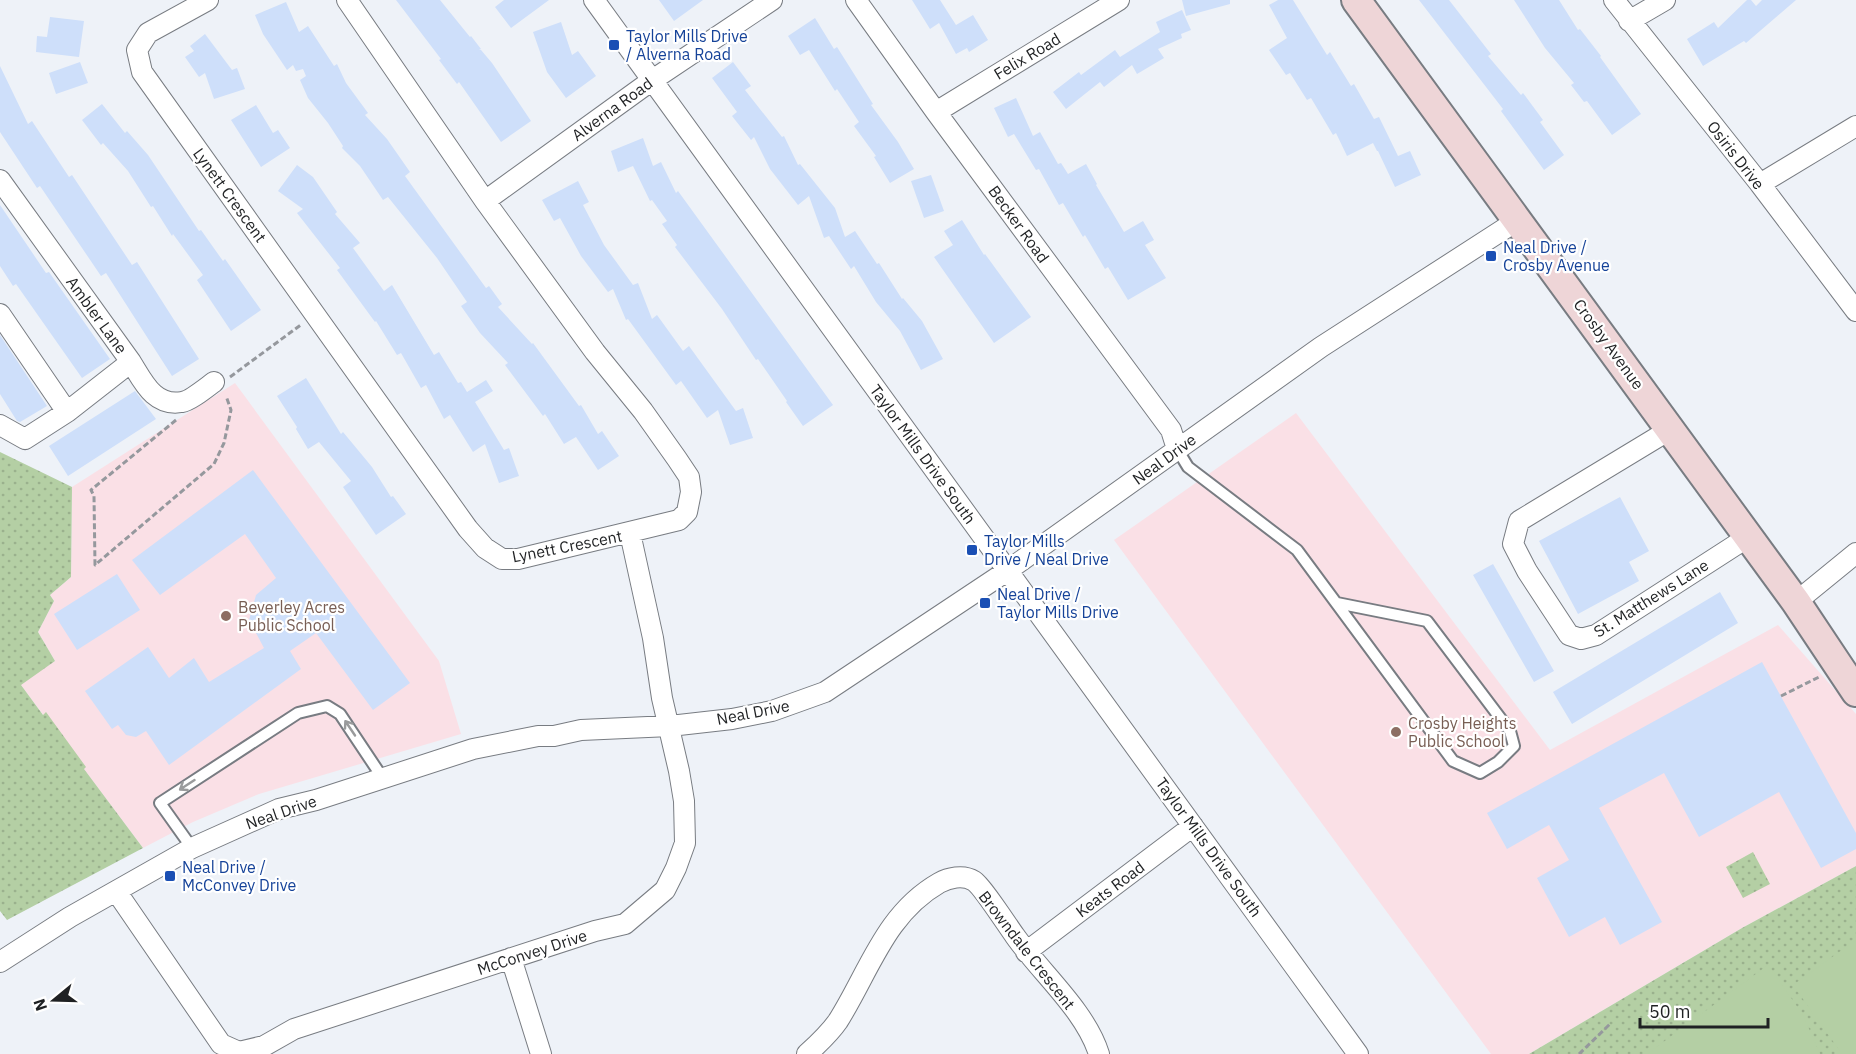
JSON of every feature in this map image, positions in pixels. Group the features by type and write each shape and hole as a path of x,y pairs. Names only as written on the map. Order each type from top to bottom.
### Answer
{"street":[{"name":"Lynett Crescent","path":"208,0 148,33 137,50 142,72 468,529 485,548 502,559 518,559 679,520 687,512 691,492 688,477 643,411 595,352 485,201 347,0"},
{"name":"Taylor Mills Drive South","path":"594,0 1358,1054"},
{"name":"Alverna Road","path":"485,201 651,81 772,0"},
{"name":"Becker Road","path":"856,0 1171,430 1177,450"},
{"name":"Felix Road","path":"936,112 1119,0"},
{"name":"Crosby Avenue","path":"1356,0 1671,429 1796,602 1856,692"},
{"name":"Osiris Drive","path":"1614,0 1760,184 1856,311"},
{"path":"1629,21 1665,0"},
{"path":"1760,184 1856,126"},
{"name":"Ambler Lane","path":"0,180 151,393 163,400 183,402 220,386"},
{"name":"Neal Drive","path":"0,962 70,917 192,848 279,809 316,800 473,749 581,730 670,726 732,719 772,711 825,692 1007,571 1321,347 1518,220"},
{"path":"0,314 67,412"},
{"path":"0,425 25,439 67,412 131,362"},
{"name":"St. Matthews Lane","path":"1671,429 1519,521 1513,544 1555,616 1569,635 1581,639 1596,634 1748,537"},
{"name":"McConvey Drive","path":"116,891 221,1044 239,1052 264,1046 294,1029 596,931 625,924 665,890 685,843 684,801 630,533"},
{"path":"1796,602 1856,553"},
{"name":"Keats Road","path":"1026,952 1193,826"},
{"name":"Browndale Crescent","path":"807,1054 829,1034 838,1021 879,943 905,908 947,879 959,877 974,881 1026,952 1084,1024 1099,1054"},
{"path":"511,958 541,1054"}],"lane":[{"path":"1177,450 1188,467 1297,550 1336,603 1453,761 1480,773 1498,762 1514,746 1510,731 1427,621 1336,603"},
{"path":"192,848 160,803 298,713 327,706 340,714 382,777"}],"path":[{"path":"178,419 91,490 94,496 95,565 214,464 224,443 231,410 220,386 316,315"},
{"path":"1781,696 1820,676"},
{"path":"1579,1054 1610,1024"}],"shaded area":[{"name":"Beverley Acres Public School","path":"235,383 439,661 461,734 259,794 193,822 143,848 20,684 55,661 38,632 54,601 50,595 71,577 72,487"},
{"name":"Crosby Heights Public School","path":"1296,413 1550,750 1778,625 1856,714 1856,866 1742,928 1529,1054 1491,1054 1114,540"}],"green space":[{"path":"0,452 72,487 71,577 50,595 54,601 38,632 55,661 21,685 43,715 46,712 86,767 84,769 143,848 7,920 0,911"},
{"path":"1753,852 1770,884 1743,898 1726,867"},
{"path":"1856,866 1856,1054 1529,1054 1742,928"},
{"path":"1856,940 1856,1054 1842,1054 1793,985"},
{"path":"1768,965 1803,1015 1820,1054 1647,1054"}],"building":[{"path":"396,0 440,0 492,63 531,121 501,142 459,82 457,84"},
{"path":"504,0 549,0 511,28 495,7"},
{"path":"659,0 703,0 674,21"},
{"path":"912,0 940,0 956,25 973,15 988,40 969,52 967,48 956,54 939,23 930,29"},
{"path":"1182,0 1230,0 1230,4 1186,16"},
{"path":"1278,0 1293,0 1327,55 1330,52 1351,86 1354,84 1374,119 1379,117 1398,156 1410,151 1421,175 1395,187 1373,143 1347,156 1336,133 1333,135 1311,98 1307,100 1290,73 1286,75 1269,50 1287,38 1269,5"},
{"path":"1419,0 1449,0 1491,54 1488,56 1521,95 1523,93 1543,120 1540,122 1564,155 1544,170 1501,111 1503,109"},
{"path":"1514,0 1559,0 1578,30 1580,29 1601,56 1641,114 1612,135 1587,101 1584,102 1571,85 1574,83 1545,48"},
{"path":"1747,0 1751,0 1756,6 1762,0 1796,0 1746,43 1744,41 1703,66 1687,39 1714,22 1718,28"},
{"path":"286,2 299,32 308,26 334,66 337,64 346,83 368,113 365,115 387,139 410,172 405,176 486,288 489,286 502,304 498,307 533,343 579,406 581,405 598,434 602,431 619,456 598,470 576,437 564,444 545,414 543,416 505,365 508,363 480,333 461,306 467,302 437,258 388,197 383,200 360,166 342,148 343,146 328,123 308,98 300,80 306,76 303,69 296,71 293,65 287,70 263,34 255,15"},
{"path":"1182,10 1191,30 1181,34 1182,38 1158,49 1164,58 1137,74 1132,65 1104,87 1100,82 1066,109 1053,92 1079,72 1081,75 1115,50 1120,57 1160,32 1156,22"},
{"path":"50,17 84,21 79,57 36,52 37,36 47,37"},
{"path":"815,18 834,49 837,47 873,104 871,105 914,169 890,183 874,157 876,156 854,126 859,122 837,89 835,91 809,50 800,55 788,36"},
{"path":"561,22 572,55 578,51 596,76 566,98 547,72 533,32"},
{"path":"205,34 232,70 237,68 245,89 214,99 205,73 199,77 185,57 194,51 190,46"},
{"path":"80,62 88,83 56,94 49,73"},
{"path":"733,62 751,86 745,90 782,137 784,136 798,165 800,164 835,208 845,237 855,231 902,299 922,321 943,359 921,370 900,331 876,302 854,266 851,269 829,236 824,238 809,196 798,205 770,169 754,137 751,140 732,116 737,112 712,78"},
{"path":"0,66 28,124 32,121 69,177 72,175 132,265 137,262 199,359 172,376 106,273 101,276 40,186 37,188 0,132"},
{"path":"1016,98 1033,136 1040,132 1058,164 1061,163 1068,174 1086,164 1124,232 1143,221 1154,240 1145,245 1166,278 1128,300 1108,267 1105,269 1085,235 1083,237 1063,203 1059,205 1039,169 1036,170 1014,134 1008,137 994,108"},
{"path":"102,104 125,133 127,131 148,155 199,231 201,230 223,261 225,259 261,310 231,331 197,280 203,275 173,234 172,236 153,206 151,207 128,171 103,143 101,145 82,120"},
{"path":"256,105 273,133 278,130 290,148 261,167 231,120"},
{"path":"643,138 653,166 661,162 676,193 678,191 833,405 803,426 758,359 756,360 722,309 675,247 677,245 662,224 667,221 652,200 650,201 633,166 618,172 611,151"},
{"path":"297,165 313,177 337,212 335,214 360,243 353,248 384,291 392,285 434,355 439,352 458,383 461,382 467,392 486,380 493,391 475,402 504,450 509,448 519,476 499,483 485,444 473,452 450,415 444,419 426,385 421,388 401,353 397,355 376,321 337,270 340,268 297,213 303,209 278,191"},
{"path":"931,175 944,211 924,218 911,181"},
{"path":"578,181 589,202 583,205 604,245 633,285 638,283 652,319 657,315 683,351 689,346 736,411 743,408 753,438 730,445 718,410 707,418 681,381 676,385 628,319 626,320 613,289 608,292 581,256 560,218 554,221 542,200"},
{"path":"0,205 46,273 49,272 110,359 82,378 16,284 13,286 0,266"},
{"path":"962,220 984,255 1031,317 994,343 934,257 953,245 944,231"},
{"path":"0,335 47,406 20,422 17,421 0,394"},
{"path":"306,378 341,434 343,432 372,467 391,497 393,496 406,514 376,535 343,487 351,481 319,442 308,449 277,396"},
{"path":"135,391 156,419 68,476 49,446"},
{"path":"253,470 410,683 373,710 316,633 290,651 301,669 169,765 146,731 136,737 126,735 118,725 112,729 85,691 148,647 169,678 194,658 209,682 264,648 249,620 256,595 276,578 245,534 160,595 132,560"},
{"path":"1620,497 1649,551 1629,562 1639,581 1578,614 1539,541"},
{"path":"1493,564 1554,671 1534,682 1473,575"},
{"path":"117,574 140,610 77,650 54,614"},
{"path":"1720,592 1738,623 1572,724 1553,692"},
{"path":"1762,662 1856,833 1856,849 1821,868 1779,792 1699,837 1664,773 1599,808 1662,922 1620,945 1605,917 1569,937 1537,878 1569,860 1549,825 1507,849 1487,813"}],"place":[{"name":"Taylor Mills Drive / Alverna Road","path":"614,45"},
{"name":"Neal Drive / Crosby Avenue","path":"1491,256"},
{"name":"Taylor Mills Drive / Neal Drive","path":"972,550"},
{"name":"Neal Drive / Taylor Mills Drive","path":"985,603"},
{"name":"Beverley Acres Public School","path":"226,616"},
{"name":"Crosby Heights Public School","path":"1396,732"},
{"name":"Neal Drive / McConvey Drive","path":"170,876"}]}
